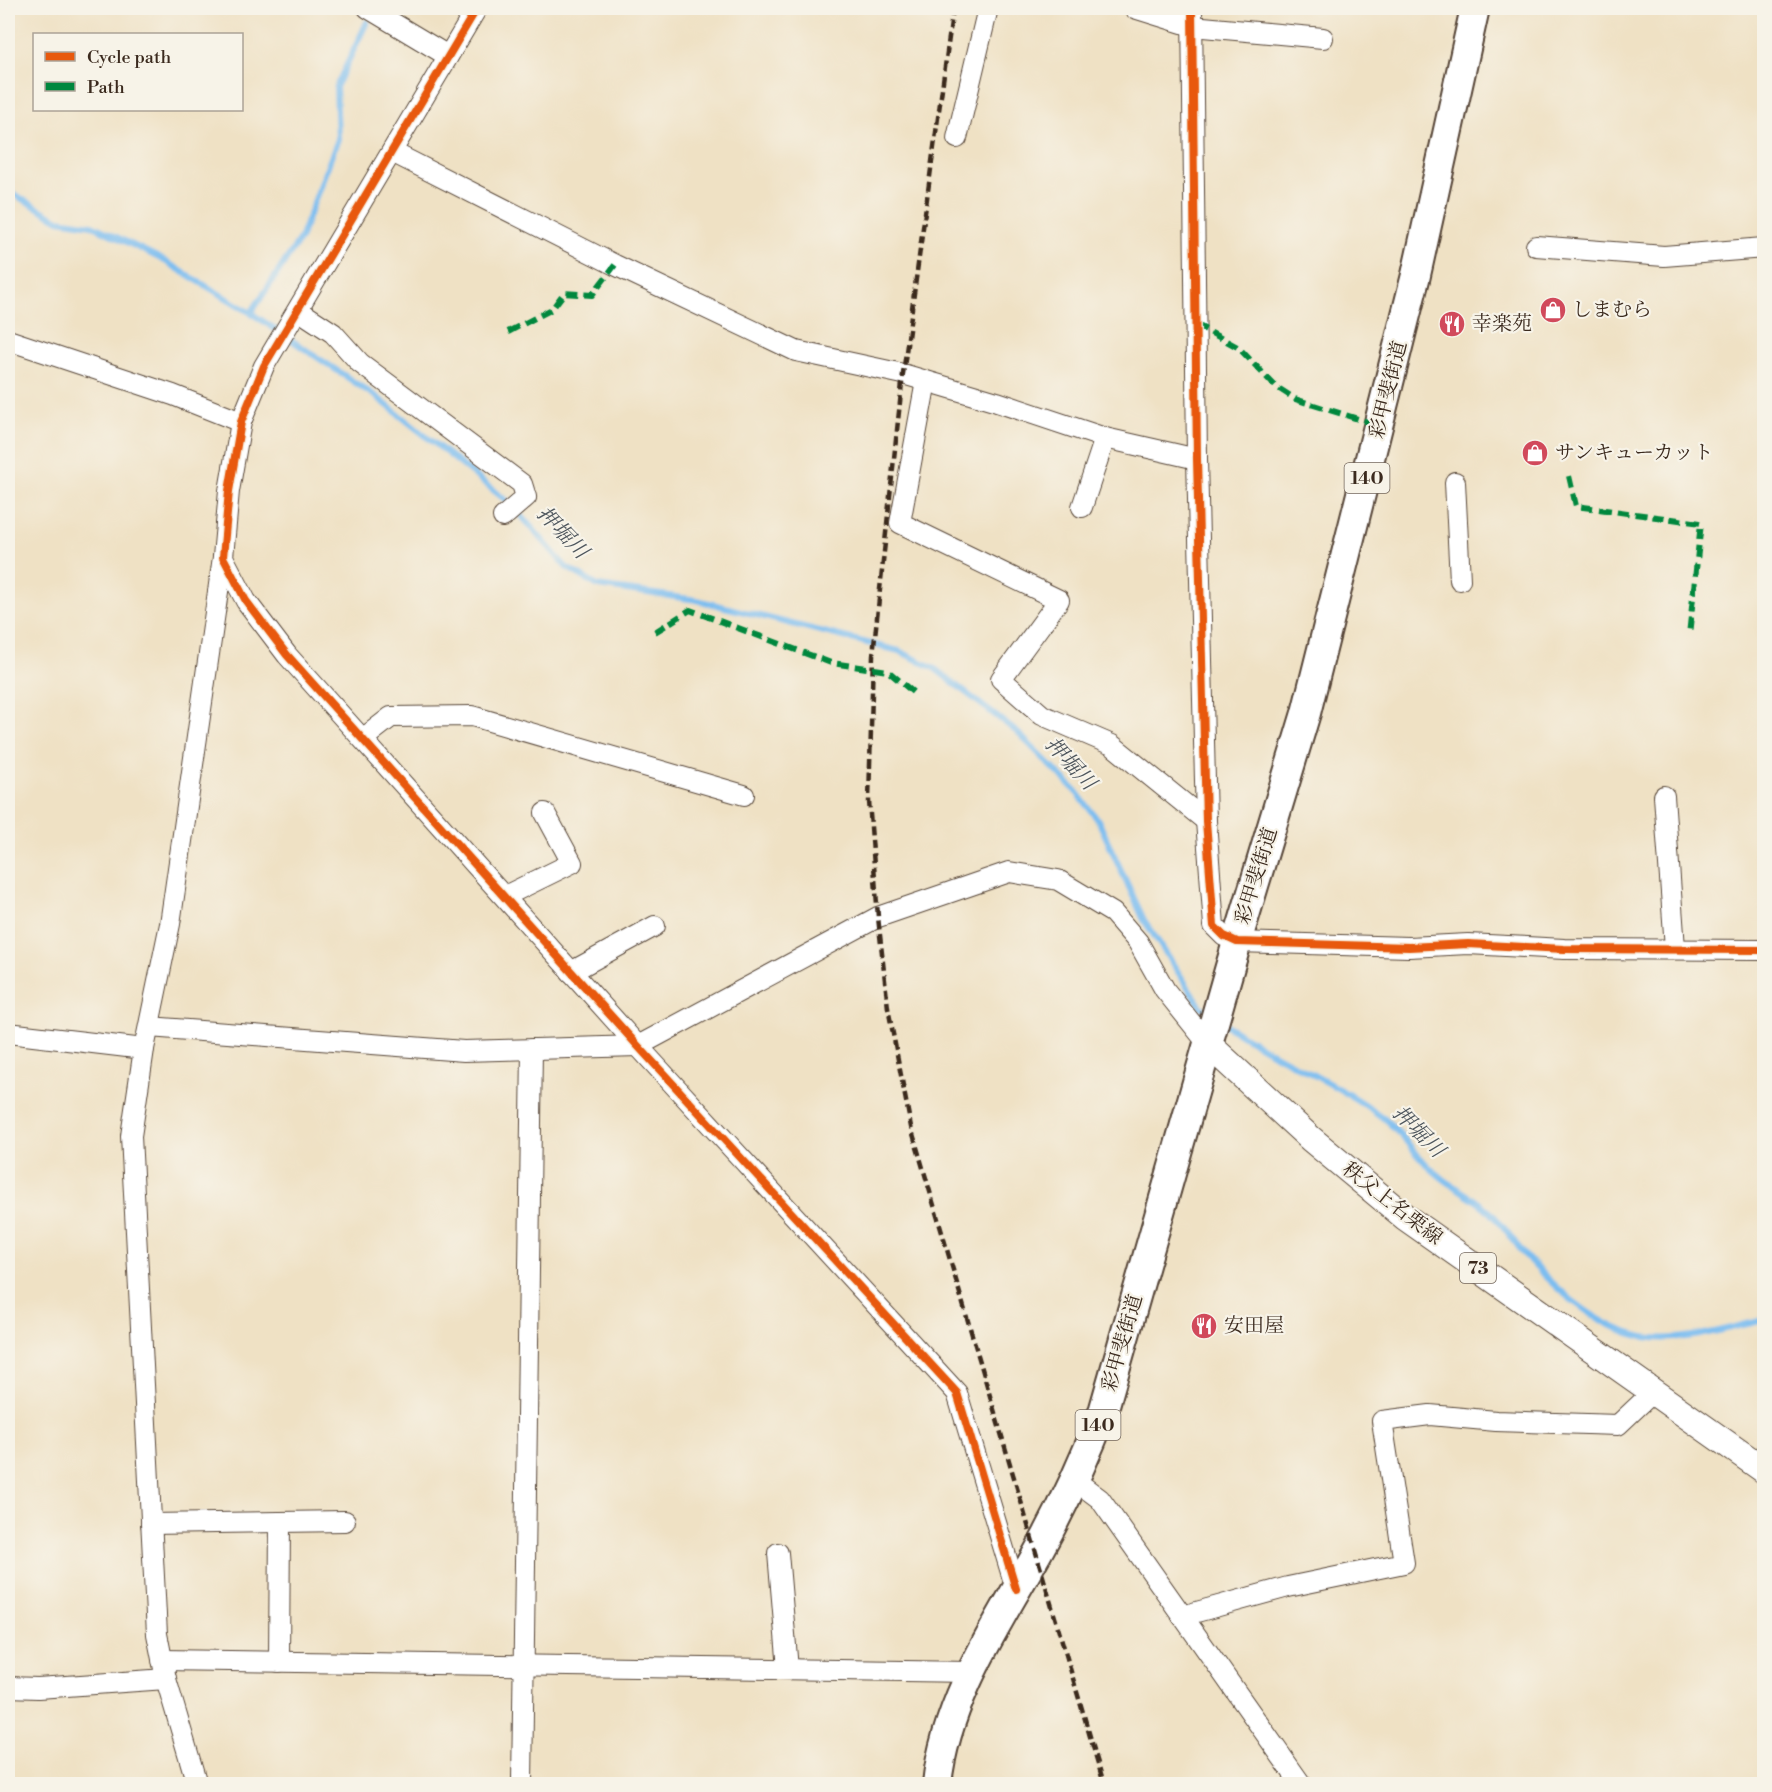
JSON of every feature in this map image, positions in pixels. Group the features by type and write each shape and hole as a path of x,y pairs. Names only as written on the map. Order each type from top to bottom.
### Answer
{"highway":[{"name":"彩甲斐街道","path":"937,1785 949,1725 971,1671 1076,1481 1103,1412 1237,942 1306,713 1367,479 1416,275 1475,8"}],"main road":[{"name":"秩父上名栗線","path":"1212,1035 1311,1139 1405,1217 1764,1470"}],"street":[{"path":"368,8 448,56"},
{"path":"197,1785 164,1669 157,1634 131,1136 144,1049 170,924 223,557 229,490 241,422 264,366 477,8"},
{"path":"957,138 988,8"},
{"path":"1134,8 1323,38"},
{"path":"1192,17 1197,459 1206,821 1214,926 1224,936 1237,942 1409,947 1468,944 1564,949 1764,950"},
{"path":"392,152 615,265 796,351 926,381 1105,438 1197,459"},
{"path":"1536,246 1664,256 1764,248"},
{"path":"298,310 333,333 360,363 522,484 526,497 504,516"},
{"path":"8,340 173,395 241,422"},
{"path":"926,381 900,523 1059,600 1001,679 1042,715 1112,746 1206,821"},
{"path":"1082,507 1105,438"},
{"path":"1455,482 1460,580"},
{"path":"223,557 246,601 287,655 364,738 638,1046 957,1393 1016,1589"},
{"path":"364,738 392,717 472,716 744,795"},
{"path":"1664,796 1675,948"},
{"path":"505,897 572,863 545,813"},
{"path":"149,1027 464,1051 638,1046 878,917 1009,872 1058,880 1113,913 1138,942 1166,990 1212,1035"},
{"path":"571,972 655,926"},
{"path":"8,1033 144,1049"},
{"path":"522,1785 532,1049"},
{"path":"1182,1616 1288,1587 1404,1563 1382,1421 1430,1414 1496,1421 1618,1425 1653,1392"},
{"path":"1076,1481 1100,1499 1301,1785"},
{"path":"151,1524 345,1521"},
{"path":"279,1662 280,1522"},
{"path":"778,1553 788,1669"},
{"path":"8,1687 38,1688 164,1669 279,1662 971,1671"}],"waterway":[{"path":"251,313 300,239 338,139 336,87 367,22"},
{"name":"押堀川","path":"8,191 59,220 92,225 163,260 251,313 378,398 513,506 566,567 598,586 697,600 899,651 934,668 1018,733 1075,790 1098,820 1144,920 1201,1007 1209,1012"},
{"name":"押堀川","path":"1222,1022 1344,1092 1382,1117 1436,1173 1488,1210 1531,1262 1556,1287 1586,1311 1603,1321 1636,1335 1653,1338 1681,1338 1764,1320"}],"railway":[{"path":"953,8 903,374 873,655 869,801 878,917 888,1008 911,1127 1104,1784"}],"marked path":[{"path":"508,332 552,309 564,293 592,295 615,265"},
{"path":"1195,324 1239,348 1275,386 1295,399 1380,426"},
{"path":"1569,476 1576,506 1701,523 1689,635"},
{"path":"655,632 690,610 831,663 888,671 914,693"}],"cycle path":[{"path":"477,8 264,366 241,422 229,491 223,557 246,601 287,655 638,1046 957,1393 1016,1589"},
{"path":"1192,8 1197,459 1206,821 1214,926 1224,936 1237,942 1409,947 1468,944 1564,949 1764,950"}],"place":[{"name":"しまむら","path":"1553,310"},
{"name":"幸楽苑","path":"1452,324"},
{"name":"サンキューカット","path":"1535,453"},
{"name":"安田屋","path":"1204,1326"}]}
